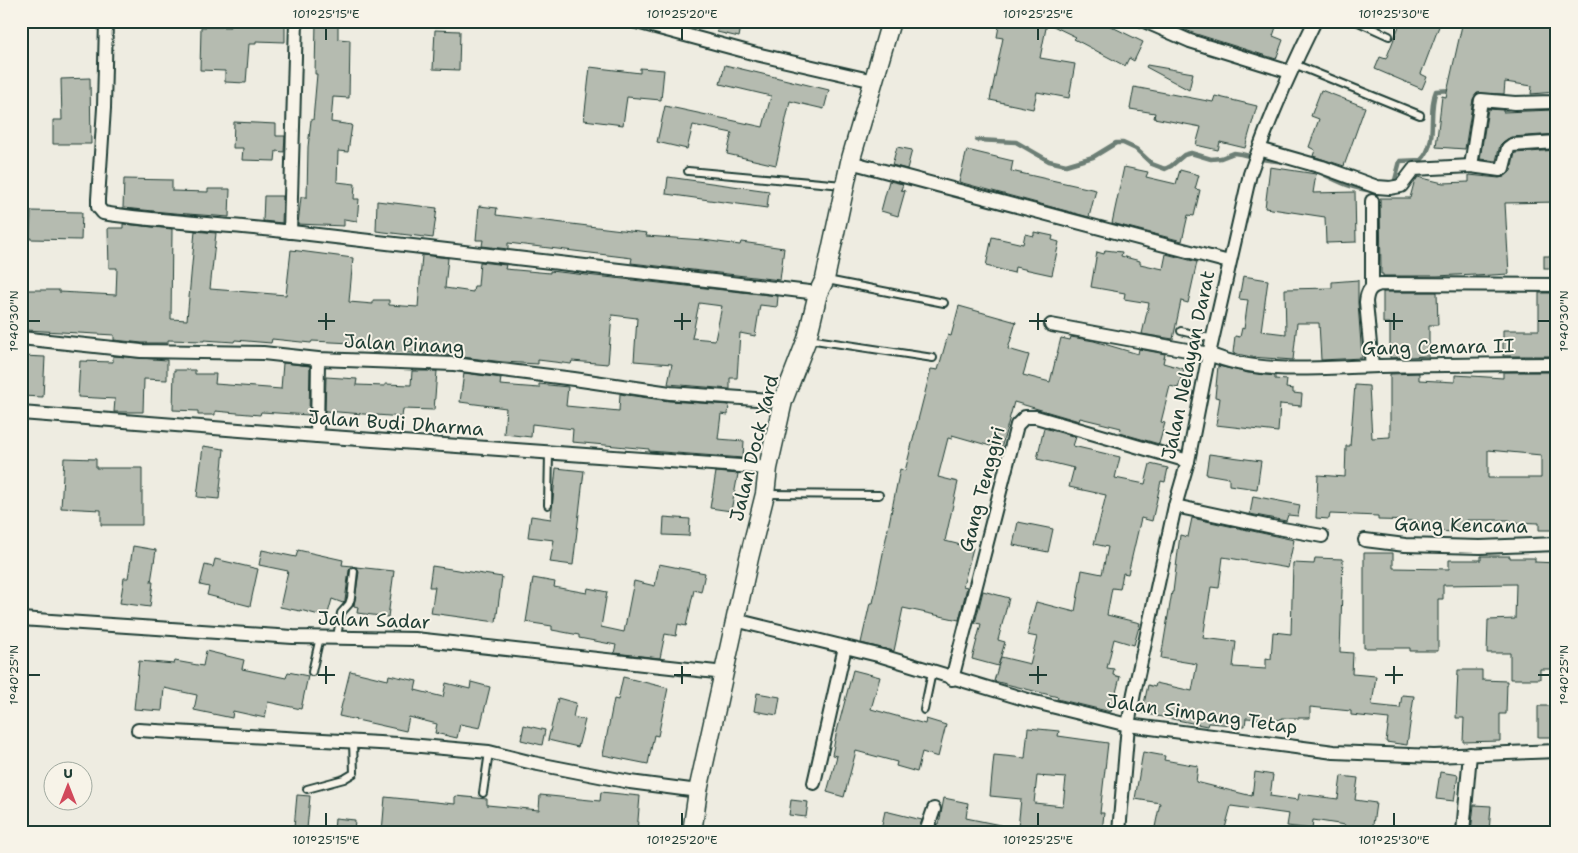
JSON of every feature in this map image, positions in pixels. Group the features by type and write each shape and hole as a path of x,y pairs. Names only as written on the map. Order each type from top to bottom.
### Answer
{"street":[{"path":"106,21 104,108 98,200 100,210 115,215 290,232 685,277 821,286"},
{"path":"290,232 296,21"},
{"path":"632,21 756,54 874,81"},
{"name":"Jalan Dock Yard","path":"692,832 698,791 735,620 765,494 768,468 783,401 807,339 846,186 850,162 890,21"},
{"path":"1144,21 1190,41 1292,68"},
{"name":"Jalan Nelayan Darat","path":"1119,832 1128,725 1175,506 1188,461 1209,354 1250,174 1292,68 1315,21"},
{"path":"1471,166 1479,106 1482,100 1515,103 1554,101"},
{"path":"1258,151 1322,167 1376,186 1394,188 1401,186 1414,170 1471,166 1500,170 1503,168 1508,148 1512,145 1557,142"},
{"path":"850,162 1230,262"},
{"path":"1372,200 1372,286"},
{"path":"1372,366 1366,302 1367,292 1372,286 1380,284 1557,285"},
{"name":"Gang Cemara II","path":"1051,325 1209,354 1224,361 1271,368 1557,364"},
{"name":"Jalan Pinang","path":"21,338 141,351 263,353 318,359 454,364 670,393 783,401"},
{"path":"317,436 318,359"},
{"name":"Jalan Budi Dharma","path":"21,413 768,468"},
{"name":"Gang Tenggiri","path":"952,679 1020,420 1024,417 1036,417 1188,461"},
{"path":"1175,506 1322,536"},
{"name":"Gang Kencana","path":"1365,540 1405,546 1480,547 1557,544"},
{"name":"Jalan Sadar","path":"21,619 293,637 415,639 725,673"},
{"name":"Jalan Simpang Tetap","path":"735,620 845,647 1031,701 1128,725 1334,752 1434,756 1557,751"},
{"path":"814,783 845,647"},
{"path":"138,730 398,744 489,752 533,763 630,782 698,791"},
{"path":"1463,832 1470,754"},
{"path":"926,832 934,809"}],"lane":[{"path":"1356,21 1389,36"},
{"path":"1292,68 1420,115"},
{"path":"688,172 846,186"},
{"path":"821,286 944,303"},
{"path":"1180,331 1213,339"},
{"path":"807,339 933,358"},
{"path":"548,505 549,452"},
{"path":"765,494 879,495"},
{"path":"337,637 341,613 349,604 351,598 354,571"},
{"path":"312,672 320,637"},
{"path":"924,710 932,672"},
{"path":"307,789 344,779 354,773 353,742"},
{"path":"484,793 489,752"}],"building":[{"path":"230,21 285,21 285,42 256,41 256,44 249,44 246,83 225,82 225,71 200,70 201,27 230,27"},
{"path":"316,21 338,21 338,39 350,40 349,98 333,97 331,122 352,125 348,152 338,151 337,182 355,184 354,199 359,199 357,221 344,219 344,226 298,224 301,197 307,197 308,147 311,120 313,120 317,74 315,74"},
{"path":"719,21 742,21 739,37 717,32"},
{"path":"1000,21 1100,21 1143,42 1134,61 1129,58 1125,66 1074,39 1076,37 1047,23 1040,58 1075,64 1069,98 1037,92 1033,109 990,100 1003,38 997,37"},
{"path":"1165,21 1218,21 1233,27 1235,21 1278,21 1273,36 1283,40 1276,59 1193,33"},
{"path":"1401,21 1441,21 1421,74 1427,77 1422,89 1375,69 1380,57 1386,59"},
{"path":"1463,21 1557,21 1557,82 1555,92 1531,94 1532,86 1505,82 1504,94 1477,93 1473,99 1465,149 1436,147 1442,96 1446,97"},
{"path":"435,30 460,31 459,70 433,69"},
{"path":"725,65 829,90 824,109 790,101 776,165 727,154 732,133 693,125 687,149 657,142 665,106 763,127 771,96 720,84"},
{"path":"1147,65 1193,73 1189,90 1146,67"},
{"path":"590,67 640,73 640,68 664,70 661,100 627,97 623,125 584,120"},
{"path":"90,78 91,144 53,144 53,120 62,120 61,79"},
{"path":"1134,87 1213,102 1215,96 1257,106 1245,148 1220,142 1218,150 1196,145 1201,127 1154,118 1155,113 1130,109"},
{"path":"1321,90 1365,107 1344,166 1313,156 1315,150 1309,147 1319,119 1311,116"},
{"path":"1488,109 1503,110 1503,112 1553,110 1552,112 1557,112 1557,134 1511,137 1500,145 1496,161 1480,159"},
{"path":"234,122 276,124 276,136 285,136 284,152 276,151 275,161 242,160 243,148 233,148"},
{"path":"897,147 912,150 907,169 892,165"},
{"path":"967,150 1013,161 1011,171 1096,190 1089,217 959,182"},
{"path":"1557,150 1557,202 1505,203 1509,274 1383,276 1381,274 1380,198 1410,198 1414,183 1418,177 1443,183 1469,182 1469,175 1504,177 1511,171 1515,153"},
{"path":"1124,167 1148,172 1146,177 1176,184 1180,170 1199,175 1195,189 1200,190 1194,216 1188,215 1182,241 1112,223"},
{"path":"1270,167 1316,174 1313,193 1355,192 1356,242 1326,243 1325,217 1265,208"},
{"path":"668,177 769,191 767,208 666,194"},
{"path":"124,179 172,180 172,191 208,192 208,189 230,189 229,217 123,208"},
{"path":"889,181 903,184 901,190 905,191 898,216 881,211"},
{"path":"264,196 283,196 282,223 263,221"},
{"path":"377,201 437,208 433,238 376,231"},
{"path":"479,206 497,208 496,215 647,233 646,236 740,245 741,242 784,248 780,280 631,263 632,258 508,243 508,249 482,246 483,240 476,240"},
{"path":"31,211 82,212 81,240 30,239"},
{"path":"123,224 172,229 171,319 187,320 195,231 216,233 210,289 286,295 291,250 353,258 349,302 373,304 373,300 389,300 389,305 418,307 422,255 448,258 445,288 473,292 474,286 478,286 480,262 506,265 505,269 550,273 550,271 778,296 777,307 760,305 755,336 740,333 737,378 730,378 730,389 668,384 672,364 634,361 637,318 612,315 608,364 572,361 571,364 538,360 538,364 438,354 373,353 374,349 370,349 371,344 312,341 311,343 272,339 271,343 235,340 234,342 168,340 168,343 142,343 114,340 114,335 26,330 26,290 59,290 59,292 116,295 117,268 109,268 108,228 123,228","holes":["699,303 722,306 715,340 692,338"]},
{"path":"1034,232 1053,236 1052,240 1059,242 1052,275 1015,267 1014,273 986,266 992,237 1023,244 1025,234 1034,236"},
{"path":"1105,250 1122,252 1121,256 1140,261 1140,264 1163,269 1166,254 1197,262 1188,303 1181,301 1173,339 1142,334 1149,303 1124,299 1125,293 1091,287 1097,252 1104,254"},
{"path":"1544,256 1557,256 1557,268 1544,268"},
{"path":"1243,276 1268,280 1261,331 1286,334 1285,289 1332,288 1332,282 1358,280 1362,358 1321,360 1319,323 1297,323 1293,360 1251,357 1233,353 1235,336 1240,337 1242,328 1244,329 1248,300 1239,299"},
{"path":"1383,292 1437,292 1438,325 1429,325 1429,356 1390,358 1390,323 1383,323"},
{"path":"1539,293 1557,293 1557,356 1503,356 1503,330 1539,330"},
{"path":"959,306 1016,322 1008,349 1029,355 1023,375 1050,382 1061,338 1070,340 1071,337 1094,341 1138,354 1139,349 1165,354 1163,363 1184,369 1178,388 1170,386 1161,422 1165,423 1159,444 1120,433 1121,428 1080,418 1079,421 1014,402 1001,449 952,435 952,439 948,438 938,477 958,482 945,541 973,548 963,586 967,587 959,620 903,608 894,651 861,643 870,603 873,603 900,469 905,471 931,369 938,370 948,335 951,336"},
{"path":"22,356 45,357 43,397 21,396"},
{"path":"113,356 167,360 167,380 144,379 143,412 114,412 115,399 78,397 80,361 113,362"},
{"path":"283,363 310,366 309,415 261,412 260,415 215,411 215,415 198,415 198,411 173,410 174,370 195,370 195,374 216,374 215,384 281,389"},
{"path":"1218,366 1248,373 1275,376 1275,379 1287,380 1286,388 1293,389 1293,393 1302,394 1301,406 1280,404 1278,432 1216,425 1220,398 1215,397"},
{"path":"412,371 437,371 434,410 403,409 402,417 325,411 326,377 357,379 356,385 411,385"},
{"path":"1503,372 1557,372 1557,530 1539,530 1539,523 1510,522 1510,520 1467,520 1466,532 1418,531 1418,521 1378,520 1378,516 1330,514 1329,519 1316,518 1318,475 1345,477 1346,446 1350,446 1355,385 1369,386 1372,438 1390,437 1390,374 1419,373 1419,380 1455,382 1455,375 1503,378","holes":["1488,450 1541,455 1541,478 1488,478"]},
{"path":"464,373 501,378 500,385 539,388 539,384 568,387 566,406 619,411 620,394 669,401 729,405 728,415 721,414 718,439 744,441 743,458 649,451 649,449 572,442 573,429 532,424 531,437 504,434 506,408 460,402"},
{"path":"1044,428 1076,437 1073,446 1120,457 1115,478 1145,484 1150,464 1168,468 1165,482 1161,481 1152,521 1141,518 1128,574 1123,573 1120,589 1112,588 1107,615 1140,623 1134,645 1114,639 1107,668 1114,669 1113,675 1120,677 1111,712 994,681 1001,657 1030,664 1037,637 1027,635 1036,602 1075,612 1082,570 1102,574 1108,547 1094,544 1106,495 1069,487 1074,468 1037,459"},
{"path":"203,446 224,449 219,499 197,497"},
{"path":"1209,454 1261,461 1257,489 1229,485 1229,478 1206,474"},
{"path":"64,458 96,459 96,468 142,468 142,525 101,525 101,510 61,508"},
{"path":"556,468 584,471 573,565 550,562 554,540 528,537 531,516 551,519"},
{"path":"716,472 738,474 731,511 710,508"},
{"path":"1253,496 1300,505 1298,516 1288,515 1286,521 1250,514"},
{"path":"664,517 690,519 689,536 663,535"},
{"path":"1192,518 1294,540 1288,568 1223,557 1219,588 1211,587 1203,638 1236,642 1233,667 1266,669 1266,658 1271,659 1273,632 1291,634 1293,563 1314,564 1315,558 1343,559 1340,652 1353,653 1352,674 1376,676 1372,705 1400,708 1402,695 1414,696 1407,745 1386,742 1389,719 1351,715 1351,711 1310,707 1310,718 1281,718 1281,720 1246,718 1245,726 1208,723 1207,726 1142,713 1148,685 1155,687 1156,683 1192,691 1197,664 1161,658 1173,592 1180,535 1188,537"},
{"path":"1018,522 1053,529 1048,552 1013,545"},
{"path":"133,546 156,550 151,582 153,582 150,607 120,603 124,578 128,578"},
{"path":"262,550 296,557 298,550 343,560 342,565 353,566 349,570 345,601 343,603 332,599 327,617 280,607 288,571 259,565"},
{"path":"1364,553 1393,553 1393,568 1449,569 1449,560 1481,560 1481,556 1535,558 1535,562 1557,563 1557,669 1540,669 1540,679 1510,679 1510,653 1487,653 1488,620 1515,619 1516,584 1443,585 1443,599 1438,599 1438,651 1410,651 1410,648 1364,648"},
{"path":"215,559 258,569 250,606 207,595 209,587 200,585 205,565 213,567"},
{"path":"659,564 705,573 701,592 694,590 686,626 678,624 676,636 665,634 660,658 614,653 616,645 579,638 579,635 552,630 552,626 526,622 533,578 555,582 554,587 587,593 588,588 607,592 601,627 624,632 634,581 655,586"},
{"path":"432,566 502,577 496,622 431,613 435,587 429,587"},
{"path":"356,567 394,571 388,617 357,613 358,607 354,606 359,572"},
{"path":"983,591 1009,598 998,640 1005,642 998,666 972,659 981,624 975,623"},
{"path":"206,651 244,660 242,669 286,678 288,672 308,676 301,709 268,702 265,718 233,711 232,718 194,710 197,695 164,688 162,711 134,709 139,661 174,664 175,661 203,666"},
{"path":"853,670 880,677 871,709 925,724 926,719 946,725 938,757 922,752 917,772 896,766 897,762 856,751 844,797 827,792 837,756 832,755 836,735"},
{"path":"1458,670 1482,670 1482,680 1507,681 1506,714 1500,714 1500,741 1463,742 1464,718 1456,718"},
{"path":"350,671 388,680 389,675 417,681 415,690 443,697 446,683 470,689 471,682 490,687 480,728 460,724 457,738 435,733 437,724 409,717 406,731 339,716"},
{"path":"623,677 668,688 658,736 654,735 648,764 603,755 614,699 618,700"},
{"path":"757,693 780,697 777,715 754,711"},
{"path":"558,698 576,703 573,717 585,720 578,747 548,740"},
{"path":"1538,706 1557,706 1557,737 1538,737"},
{"path":"524,725 545,730 542,745 521,740"},
{"path":"1028,728 1059,731 1058,736 1108,743 1100,813 1104,813 1102,832 1056,832 1018,828 1021,799 990,796 994,755 1025,758","holes":["1037,776 1066,778 1063,806 1034,803"]},
{"path":"1143,752 1165,756 1164,760 1198,766 1196,782 1252,796 1255,772 1273,775 1270,796 1298,800 1299,794 1338,799 1341,776 1358,778 1355,800 1376,803 1372,832 1343,832 1345,825 1313,820 1312,829 1287,826 1289,814 1231,806 1224,832 1203,832 1185,828 1184,832 1154,832 1160,803 1135,799"},
{"path":"1440,772 1458,775 1454,801 1436,799"},
{"path":"601,792 640,796 637,832 382,832 385,797 455,804 455,796 487,799 487,805 539,810 540,795 600,801"},
{"path":"297,795 310,796 307,829 294,828"},
{"path":"944,798 968,803 966,818 1005,826 1004,832 935,832 937,824 939,824"},
{"path":"791,800 808,802 806,817 789,815"},
{"path":"1474,805 1491,806 1489,832 1471,832"},
{"path":"885,811 922,820 918,832 892,832 881,829"},
{"path":"335,818 355,820 354,832 334,832"}],"waterway":[{"path":"1394,184 1400,161 1421,160 1430,145 1432,108 1436,91 1452,90"},
{"path":"1469,96 1495,109 1512,107"},
{"path":"977,140 1016,142 1049,161 1066,165 1093,157 1116,143 1123,143 1136,149 1152,164 1165,169 1184,155 1191,153 1211,159 1221,158 1234,153 1285,162"},
{"path":"1321,173 1346,185 1373,191"}]}
